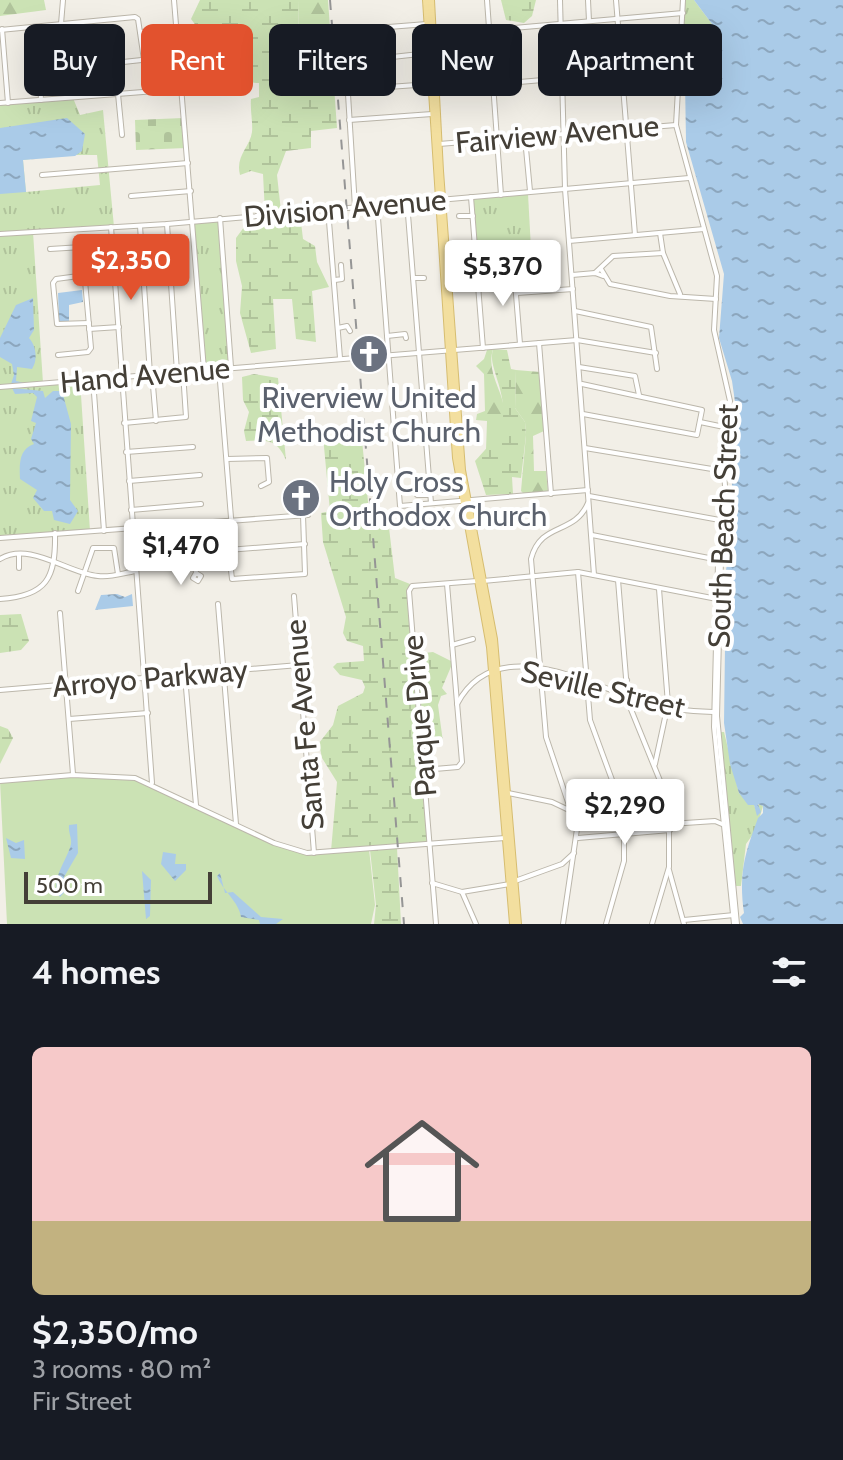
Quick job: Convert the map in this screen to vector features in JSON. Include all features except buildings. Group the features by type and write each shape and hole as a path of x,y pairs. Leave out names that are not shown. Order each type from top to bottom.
{"main road":[{"path":"427,24 429,0"},
{"path":"429,0 432,24"},
{"path":"433,96 452,408 463,501 481,581 495,670 508,793 509,837"},
{"path":"434,96 439,200"},
{"path":"432,114 437,120"},
{"path":"450,350 459,426 463,501"},
{"path":"452,408 459,426"},
{"path":"502,750 516,924"}],"street":[{"path":"63,0 61,24 136,18 141,39"},
{"path":"174,0 176,24"},
{"path":"487,0 489,24"},
{"path":"560,0 560,23"},
{"path":"588,0 589,21"},
{"path":"616,0 618,24"},
{"name":"South Beach Street","path":"683,0 683,24"},
{"path":"522,27 683,13"},
{"path":"8,103 1,30 24,28"},
{"path":"41,96 41,100"},
{"path":"0,103 92,96"},
{"path":"118,96 122,135"},
{"path":"183,96 204,370"},
{"path":"347,96 355,207"},
{"path":"494,96 501,195"},
{"path":"562,96 565,189 594,575"},
{"path":"624,96 635,235"},
{"name":"South Beach Street","path":"679,96 676,125 716,271 714,330 730,401 724,471 726,522 719,560 715,712 725,820"},
{"path":"349,120 432,114"},
{"name":"Fairview Avenue","path":"438,144 676,125"},
{"path":"525,138 530,192"},
{"path":"42,175 188,163"},
{"path":"492,168 499,167"},
{"name":"Division Avenue","path":"0,234 167,224 689,178"},
{"path":"131,196 191,191"},
{"path":"471,197 483,348"},
{"path":"407,202 431,504"},
{"path":"377,205 400,506 551,494 589,496 726,522"},
{"path":"328,209 340,359"},
{"path":"459,216 473,216"},
{"path":"220,218 231,368"},
{"path":"124,423 186,417 167,224"},
{"path":"140,226 156,421"},
{"path":"111,227 152,783"},
{"path":"569,241 704,229"},
{"path":"660,233 663,253 680,294"},
{"path":"50,249 82,247 86,275 90,350 58,355"},
{"path":"595,273 613,256 663,253"},
{"path":"85,262 113,260"},
{"path":"334,280 342,279 341,265"},
{"path":"601,269 610,284 669,296 680,294 716,299"},
{"path":"514,270 520,344"},
{"path":"572,275 595,273 603,276"},
{"path":"86,275 56,279 53,283 57,324 119,327"},
{"path":"413,278 424,278"},
{"path":"669,296 677,286"},
{"path":"517,293 573,289"},
{"path":"575,311 651,327 657,369"},
{"path":"338,328 347,326 350,331"},
{"path":"387,336 405,334 406,338"},
{"name":"Hand Avenue","path":"0,387 577,340 656,353"},
{"path":"539,343 551,494"},
{"path":"579,367 635,376 639,395"},
{"path":"0,538 55,533 104,531 132,528 232,521 305,515 305,574 237,580 230,576 228,550 232,521 219,369"},
{"path":"93,379 104,531"},
{"path":"581,384 699,407 699,422 697,435 583,414"},
{"path":"699,422 729,428"},
{"path":"126,452 193,447"},
{"path":"585,448 724,471"},
{"path":"227,459 267,458 269,482 261,486"},
{"path":"129,481 200,475"},
{"path":"420,481 417,495 430,495"},
{"path":"563,924 578,838 577,826 546,737 531,559 538,542 548,532 578,519 589,496"},
{"path":"131,510 201,504"},
{"path":"189,524 196,573"},
{"path":"0,599 38,591 47,581 54,563 55,533"},
{"path":"592,535 719,560"},
{"path":"228,550 305,544"},
{"path":"78,591 90,549 111,547 116,550 118,574"},
{"path":"0,559 19,554 101,577 136,571"},
{"path":"19,554 19,568"},
{"path":"578,572 592,734 619,799 624,833 624,861 606,924"},
{"path":"423,770 461,765 447,584 578,572 718,599"},
{"path":"618,580 628,696 633,716 655,765 670,824 669,867 652,924"},
{"name":"Parque Drive","path":"436,924 410,587 447,584"},
{"path":"655,765 668,708 659,589"},
{"name":"Santa Fe Avenue","path":"294,596 314,853"},
{"path":"218,604 236,824"},
{"path":"60,613 73,775"},
{"path":"452,645 473,639"},
{"name":"Arroyo Parkway","path":"0,690 299,665"},
{"name":"Seville Street","path":"457,704 470,683 495,670 541,668 646,703 715,712"},
{"path":"185,675 196,805"},
{"path":"455,679 470,683"},
{"path":"614,691 627,680"},
{"path":"633,716 646,703"},
{"path":"69,719 148,713"},
{"path":"646,745 660,743"},
{"path":"0,781 73,775 127,777 152,783 283,847 314,853 509,837"},
{"path":"552,802 564,789"},
{"path":"508,793 552,802 573,813"},
{"path":"577,826 725,820"},
{"path":"725,820 735,924"},
{"path":"725,820 735,915"},
{"path":"578,838 670,824"},
{"path":"432,883 462,892 512,883 562,864 575,852"},
{"path":"669,867 684,922 735,915"},
{"path":"462,892 476,924"}],"green space":[{"path":"0,0 44,0 46,10 0,16"},
{"path":"200,0 298,0 299,24 269,24 269,96 335,96 337,128 311,131 311,148 286,151 277,175 281,211 265,213 263,174 251,171 240,175 239,162 252,132 251,99 259,97 259,83 253,82 253,24 195,24 191,19"},
{"path":"298,0 328,0 330,24 299,24"},
{"path":"501,0 536,0 532,16 524,23 506,20"},
{"path":"683,0 694,0 712,24 683,24"},
{"path":"73,98 80,115 103,110 114,227 33,232 43,383 80,380 90,531 0,538 0,104","holes":["61,155 97,155 100,185 26,192 23,160"]},
{"path":"183,118 186,148 136,150 135,120"},
{"path":"528,194 532,267 478,271 472,199"},
{"path":"281,214 300,214 303,239 315,246 317,262 329,287 312,291 316,342 296,339 292,299 273,299 276,349 251,353 240,313 242,286 236,261 236,238 247,223"},
{"path":"219,220 229,366 205,368 194,222"},
{"path":"493,349 491,362 502,397 504,421 486,450 487,421 476,420 477,414 485,411 484,374 476,366 484,359 487,350"},
{"path":"493,349 507,350 511,369 516,370 515,408 525,422 521,478 512,477 513,494 486,495 475,461 497,434 503,416 492,360"},
{"path":"516,370 540,372 544,431 533,436 534,471 546,471 548,492 524,494 521,491 526,435 525,422 515,408"},
{"path":"254,374 278,378 286,460 275,444 246,441 244,431 249,412 243,400 242,377"},
{"path":"353,430 359,430 362,440 369,512 387,511 395,578 410,584 407,591 428,842 331,851 337,782 322,758 319,743 333,725 338,706 363,693 365,687 362,680 340,675 333,667 337,663 364,661 363,646 347,641 343,633 346,617 323,542 321,513 330,511 323,436 349,435"},
{"path":"21,614 29,641 21,650 0,653 0,615"},
{"path":"433,652 453,662 442,688 447,694 441,696 438,705 443,742 423,748 415,654"},
{"path":"0,726 8,729 13,738 0,764"},
{"path":"717,732 724,732 739,793 754,805 757,813 759,803 763,806 756,830 746,844 741,886 733,886"},
{"path":"73,775 127,777 152,783 267,840 309,854 369,849 375,905 371,924 7,924 0,781"},
{"path":"397,848 401,924 374,924 376,905 370,850"}],"water":[{"path":"694,0 843,0 843,924 743,924 740,917 744,913 744,862 758,818 763,813 763,806 758,804 761,812 757,816 754,805 748,805 739,793 730,764 724,723 726,570 735,518 730,463 738,423 732,381 719,338 724,274 686,142 685,96 722,96 722,24 712,24"},
{"path":"67,118 85,134 82,151 75,156 23,160 26,192 0,194 0,128"},
{"path":"82,290 83,302 69,305 69,321 59,321 58,293"},
{"path":"33,298 34,330 29,338 35,361 32,369 17,367 16,381 25,383 11,384 14,375 12,364 0,357 0,338 16,305"},
{"path":"12,388 43,391 45,398 53,391 62,391 71,424 70,500 78,511 70,524 54,520 52,511 44,511 33,498 37,490 20,479 21,457 34,444 31,439 36,423 31,421 37,397 33,393 15,394"},
{"path":"132,594 133,606 95,610 101,595 125,597"},
{"path":"77,824 78,853 64,877 69,887 60,897 57,884 71,844 69,825"},
{"path":"6,838 16,843 24,840 25,859 11,858"},
{"path":"163,852 176,854 175,864 186,864 186,870 175,881 161,864"},
{"path":"142,871 151,880 150,916 146,919"},
{"path":"233,892 261,917 283,919 276,924 260,924 259,920 241,917 228,893"}],"railway":[{"path":"330,0 404,924"}],"place":[{"name":"Riverview United Methodist Church","path":"369,354"},
{"name":"Holy Cross Orthodox Church","path":"301,498"}]}
